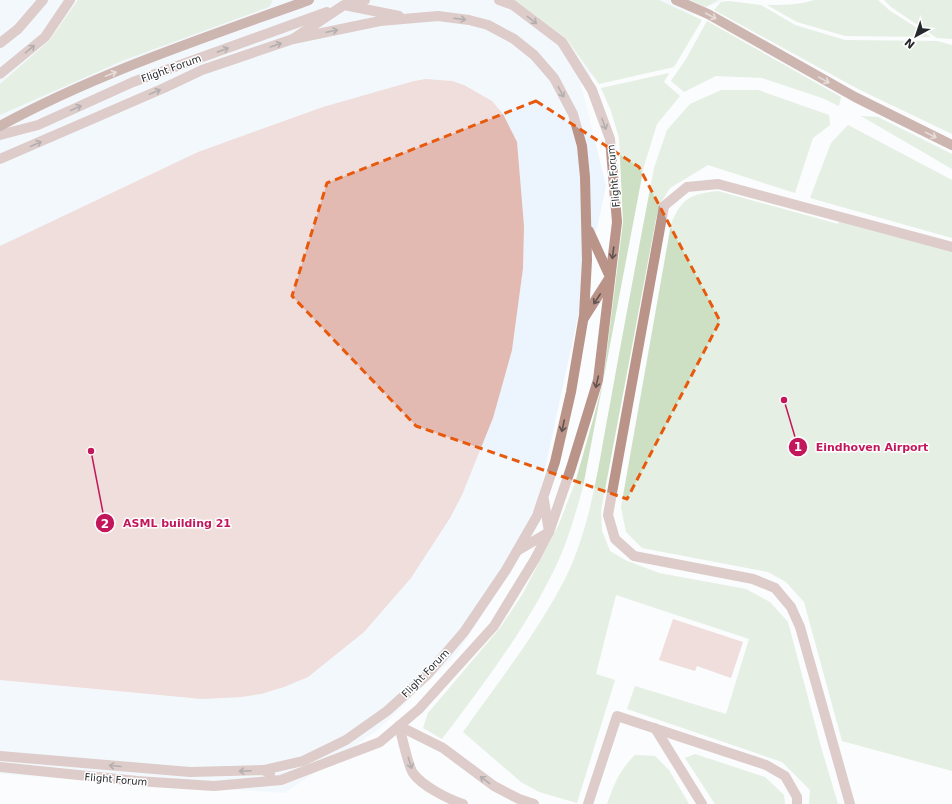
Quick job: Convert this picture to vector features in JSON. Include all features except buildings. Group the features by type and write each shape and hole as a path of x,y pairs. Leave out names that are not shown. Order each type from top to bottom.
{"main road":[{"name":"Flight Forum","path":"0,126 23,113 104,76 308,0"},
{"path":"676,0 708,14 855,97 952,145"}],"street":[{"path":"0,43 18,29 43,0"},
{"path":"0,74 44,37 70,0"},
{"name":"Flight Forum","path":"0,135 38,125 133,82 344,5 365,0"},
{"name":"Flight Forum","path":"0,767 138,781 214,786 281,780 380,742 419,709 494,626 535,559 549,532 571,468 598,380 617,222 610,139 592,90 562,42 513,5 499,0"},
{"name":"Flight Forum","path":"293,38 344,5 412,18"},
{"name":"Flight Forum","path":"0,756 190,772 264,770 303,761 346,740 387,711 428,674 464,632 506,570 537,516 556,462 571,392 583,320 587,260 585,177 582,146 573,114 554,78 534,55 514,39 488,25 469,20 438,16 380,21 293,38 202,70 2,159"},
{"path":"850,804 800,627 791,607 775,588 753,578 634,556 615,539 608,515 664,206 687,187 718,184 952,247"},
{"name":"Flight Forum","path":"587,227 610,277"},
{"name":"Flight Forum","path":"583,320 610,277"},
{"name":"Flight Forum","path":"543,498 549,532"},
{"name":"Flight Forum","path":"516,552 549,532"},
{"path":"588,804 617,716 766,766 785,776 797,797 797,804"},
{"path":"399,726 413,772 421,781 433,789 463,804"},
{"path":"399,726 443,748 494,786 519,799 534,804"},
{"path":"655,728 702,804"},
{"name":"Flight Forum","path":"281,780 303,761"},
{"path":"264,770 281,780"}],"highlighted area":[{"path":"536,101 639,167 720,321 627,499 416,426 292,296 327,183"}],"shaded area":[{"path":"0,0 724,0 628,44 581,84 606,186 529,543 457,654 379,729 285,793 0,774"}],"green space":[{"path":"78,0 273,1 269,7 122,61 0,115 0,84 49,41"},
{"path":"515,0 659,0 702,20 674,67 599,84 566,38"},
{"path":"690,0 718,0 706,7"},
{"path":"814,0 878,0 889,10 931,37 845,36 797,22 767,5 796,4"},
{"path":"884,0 952,0 952,39 937,38 891,7"},
{"path":"728,1 761,5 795,25 845,40 937,41 952,45 952,134 858,89 714,10 721,2"},
{"path":"707,21 841,97 839,106 822,98 762,78 716,76 684,92 671,81 686,59"},
{"path":"669,73 664,82 680,96 657,124 644,166 603,381 623,222 619,138 611,111 601,88"},
{"path":"721,90 758,90 829,115 830,125 813,138 795,193 708,165 670,188 660,204 601,511 602,531 610,551 625,560 659,573 746,589 770,602 788,622 821,747 838,804 809,804 810,790 782,762 627,709 635,686 726,714 749,639 616,595 596,674 615,680 577,803 539,792 521,782 463,732 544,616 556,596 576,555 594,491 654,168 667,130 690,104"},
{"path":"861,116 878,117 952,154 952,169"},
{"path":"848,125 952,180 952,238 810,198 831,143"},
{"path":"718,191 838,224 840,218 952,249 952,771 842,741 804,602 786,582 768,572 642,548 626,532 621,507 671,224 679,208 688,199 700,194"},
{"path":"603,383 583,487 559,560 543,592 516,636 442,739 423,728 428,713 500,628 522,595 559,524 575,483"},
{"path":"695,754 765,777 784,795 785,804 715,804 685,758"},
{"path":"635,755 655,756 669,770 689,804 607,804 621,772"}],"place":[{"name":"Eindhoven Airport","path":"784,400"},
{"name":"ASML building 21","path":"91,451"}]}
